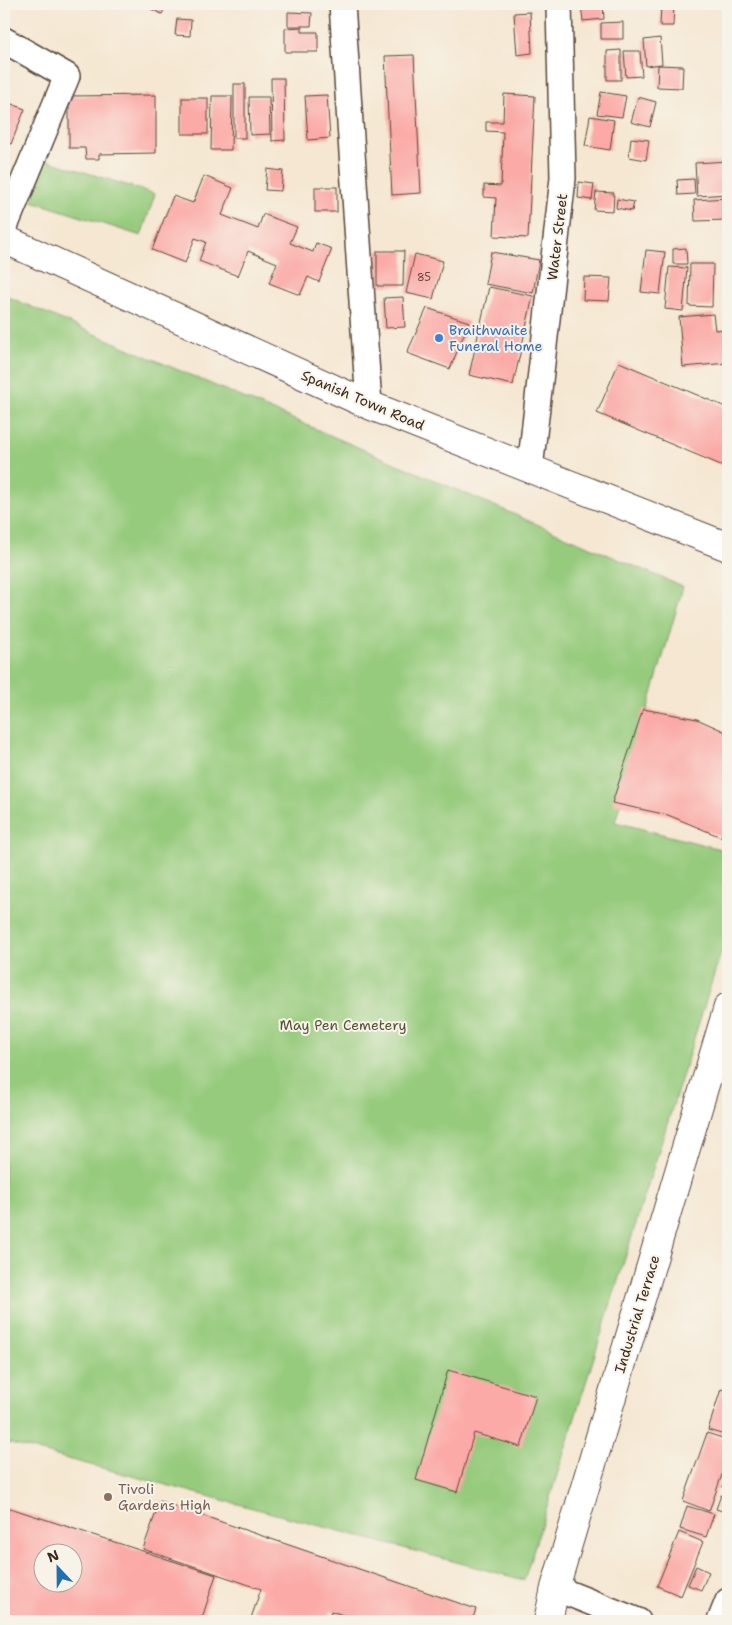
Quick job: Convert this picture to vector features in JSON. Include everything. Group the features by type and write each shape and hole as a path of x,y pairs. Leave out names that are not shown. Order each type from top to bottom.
{"main road":[{"name":"Spanish Town Road","path":"4,239 369,405 728,547"},
{"name":"Industrial Terrace","path":"548,1621 555,1588 728,1007"}],"street":[{"path":"342,4 369,405"},
{"name":"Water Street","path":"530,469 563,178 559,4"},
{"path":"4,40 66,76 4,229"},
{"path":"555,1588 638,1621"},
{"path":"720,1621 728,1601"}],"green space":[{"path":"46,160 155,194 141,236 32,201"},
{"name":"May Pen Cemetery","path":"4,295 683,587 615,822 728,851 728,930 524,1580 4,1442"}],"building":[{"path":"140,4 167,4 162,14"},
{"path":"603,4 604,19 583,21 581,5"},
{"path":"661,4 674,4 673,26 660,26"},
{"path":"288,12 312,13 311,26 288,26"},
{"path":"530,12 532,53 517,55 514,13"},
{"path":"177,19 191,20 190,36 175,35"},
{"path":"623,22 623,39 601,39 601,23"},
{"path":"302,27 302,32 318,32 318,52 285,52 285,28"},
{"path":"660,38 662,64 646,66 644,40"},
{"path":"621,50 621,80 607,80 607,51"},
{"path":"624,51 640,51 642,76 626,77"},
{"path":"414,55 421,193 392,195 385,56"},
{"path":"658,65 683,66 682,88 657,87"},
{"path":"271,78 284,78 285,140 272,141"},
{"path":"234,84 245,84 245,138 234,138"},
{"path":"601,92 626,96 622,117 597,114"},
{"path":"504,94 535,96 528,238 494,236 496,198 484,197 484,185 501,186 503,132 486,131 486,122 503,122"},
{"path":"156,95 156,153 99,154 99,159 86,159 85,148 69,148 69,96"},
{"path":"327,95 330,138 308,140 305,96"},
{"path":"212,96 232,96 231,150 211,150"},
{"path":"249,97 269,97 270,134 250,135"},
{"path":"638,97 656,102 650,127 631,122"},
{"path":"182,98 208,98 208,134 182,134"},
{"path":"4,101 25,109 11,144 4,142"},
{"path":"590,116 614,120 610,150 585,146"},
{"path":"631,138 649,140 646,160 629,157"},
{"path":"728,161 728,194 697,196 695,163"},
{"path":"267,169 283,171 281,191 265,190"},
{"path":"204,176 233,188 222,215 258,229 263,214 297,227 290,243 313,252 316,243 332,249 319,282 308,277 300,295 269,283 277,263 248,251 238,276 199,261 206,242 195,238 185,263 152,250 173,196 193,203"},
{"path":"694,179 695,194 678,195 677,180"},
{"path":"579,182 594,184 592,200 578,198"},
{"path":"315,187 337,187 337,212 315,212"},
{"path":"596,192 614,193 613,211 594,210"},
{"path":"728,198 728,220 695,221 694,200"},
{"path":"617,199 634,202 632,211 616,208"},
{"path":"686,248 687,264 673,264 673,249"},
{"path":"646,250 665,252 660,294 641,292"},
{"path":"377,251 404,251 403,286 377,286"},
{"path":"491,252 539,260 533,293 485,284"},
{"path":"415,254 443,261 433,299 406,293"},
{"path":"690,264 713,264 712,307 689,306"},
{"path":"669,267 687,268 683,311 665,309"},
{"path":"584,277 611,278 609,301 583,300"},
{"path":"489,287 533,296 513,385 469,375"},
{"path":"403,297 405,327 386,328 384,298"},
{"name":"Braithwaite Funeral Home","path":"427,308 469,322 450,369 407,353"},
{"path":"713,314 715,330 728,329 728,363 683,367 679,317"},
{"path":"619,362 728,408 728,468 597,413"},
{"path":"643,709 697,719 728,733 728,814 721,837 668,815 612,803"},
{"path":"448,1370 536,1396 521,1447 474,1433 457,1492 416,1480"},
{"path":"721,1389 728,1391 728,1436 708,1430"},
{"path":"707,1433 728,1440 728,1458 709,1511 683,1501"},
{"path":"726,1476 728,1477 728,1489 722,1487"},
{"path":"721,1495 728,1497 728,1513 716,1509"},
{"path":"160,1501 476,1609 472,1621 361,1621 331,1611 327,1621 250,1621 261,1589 143,1549"},
{"path":"4,1506 216,1575 201,1621 4,1621"},
{"path":"687,1506 714,1514 706,1537 680,1529"},
{"path":"679,1532 703,1542 681,1596 657,1586"},
{"path":"696,1566 709,1572 701,1590 688,1585"}],"place":[{"name":"Braithwaite Funeral Home","path":"439,338"},
{"name":"Tivoli Gardens High","path":"108,1497"}]}
